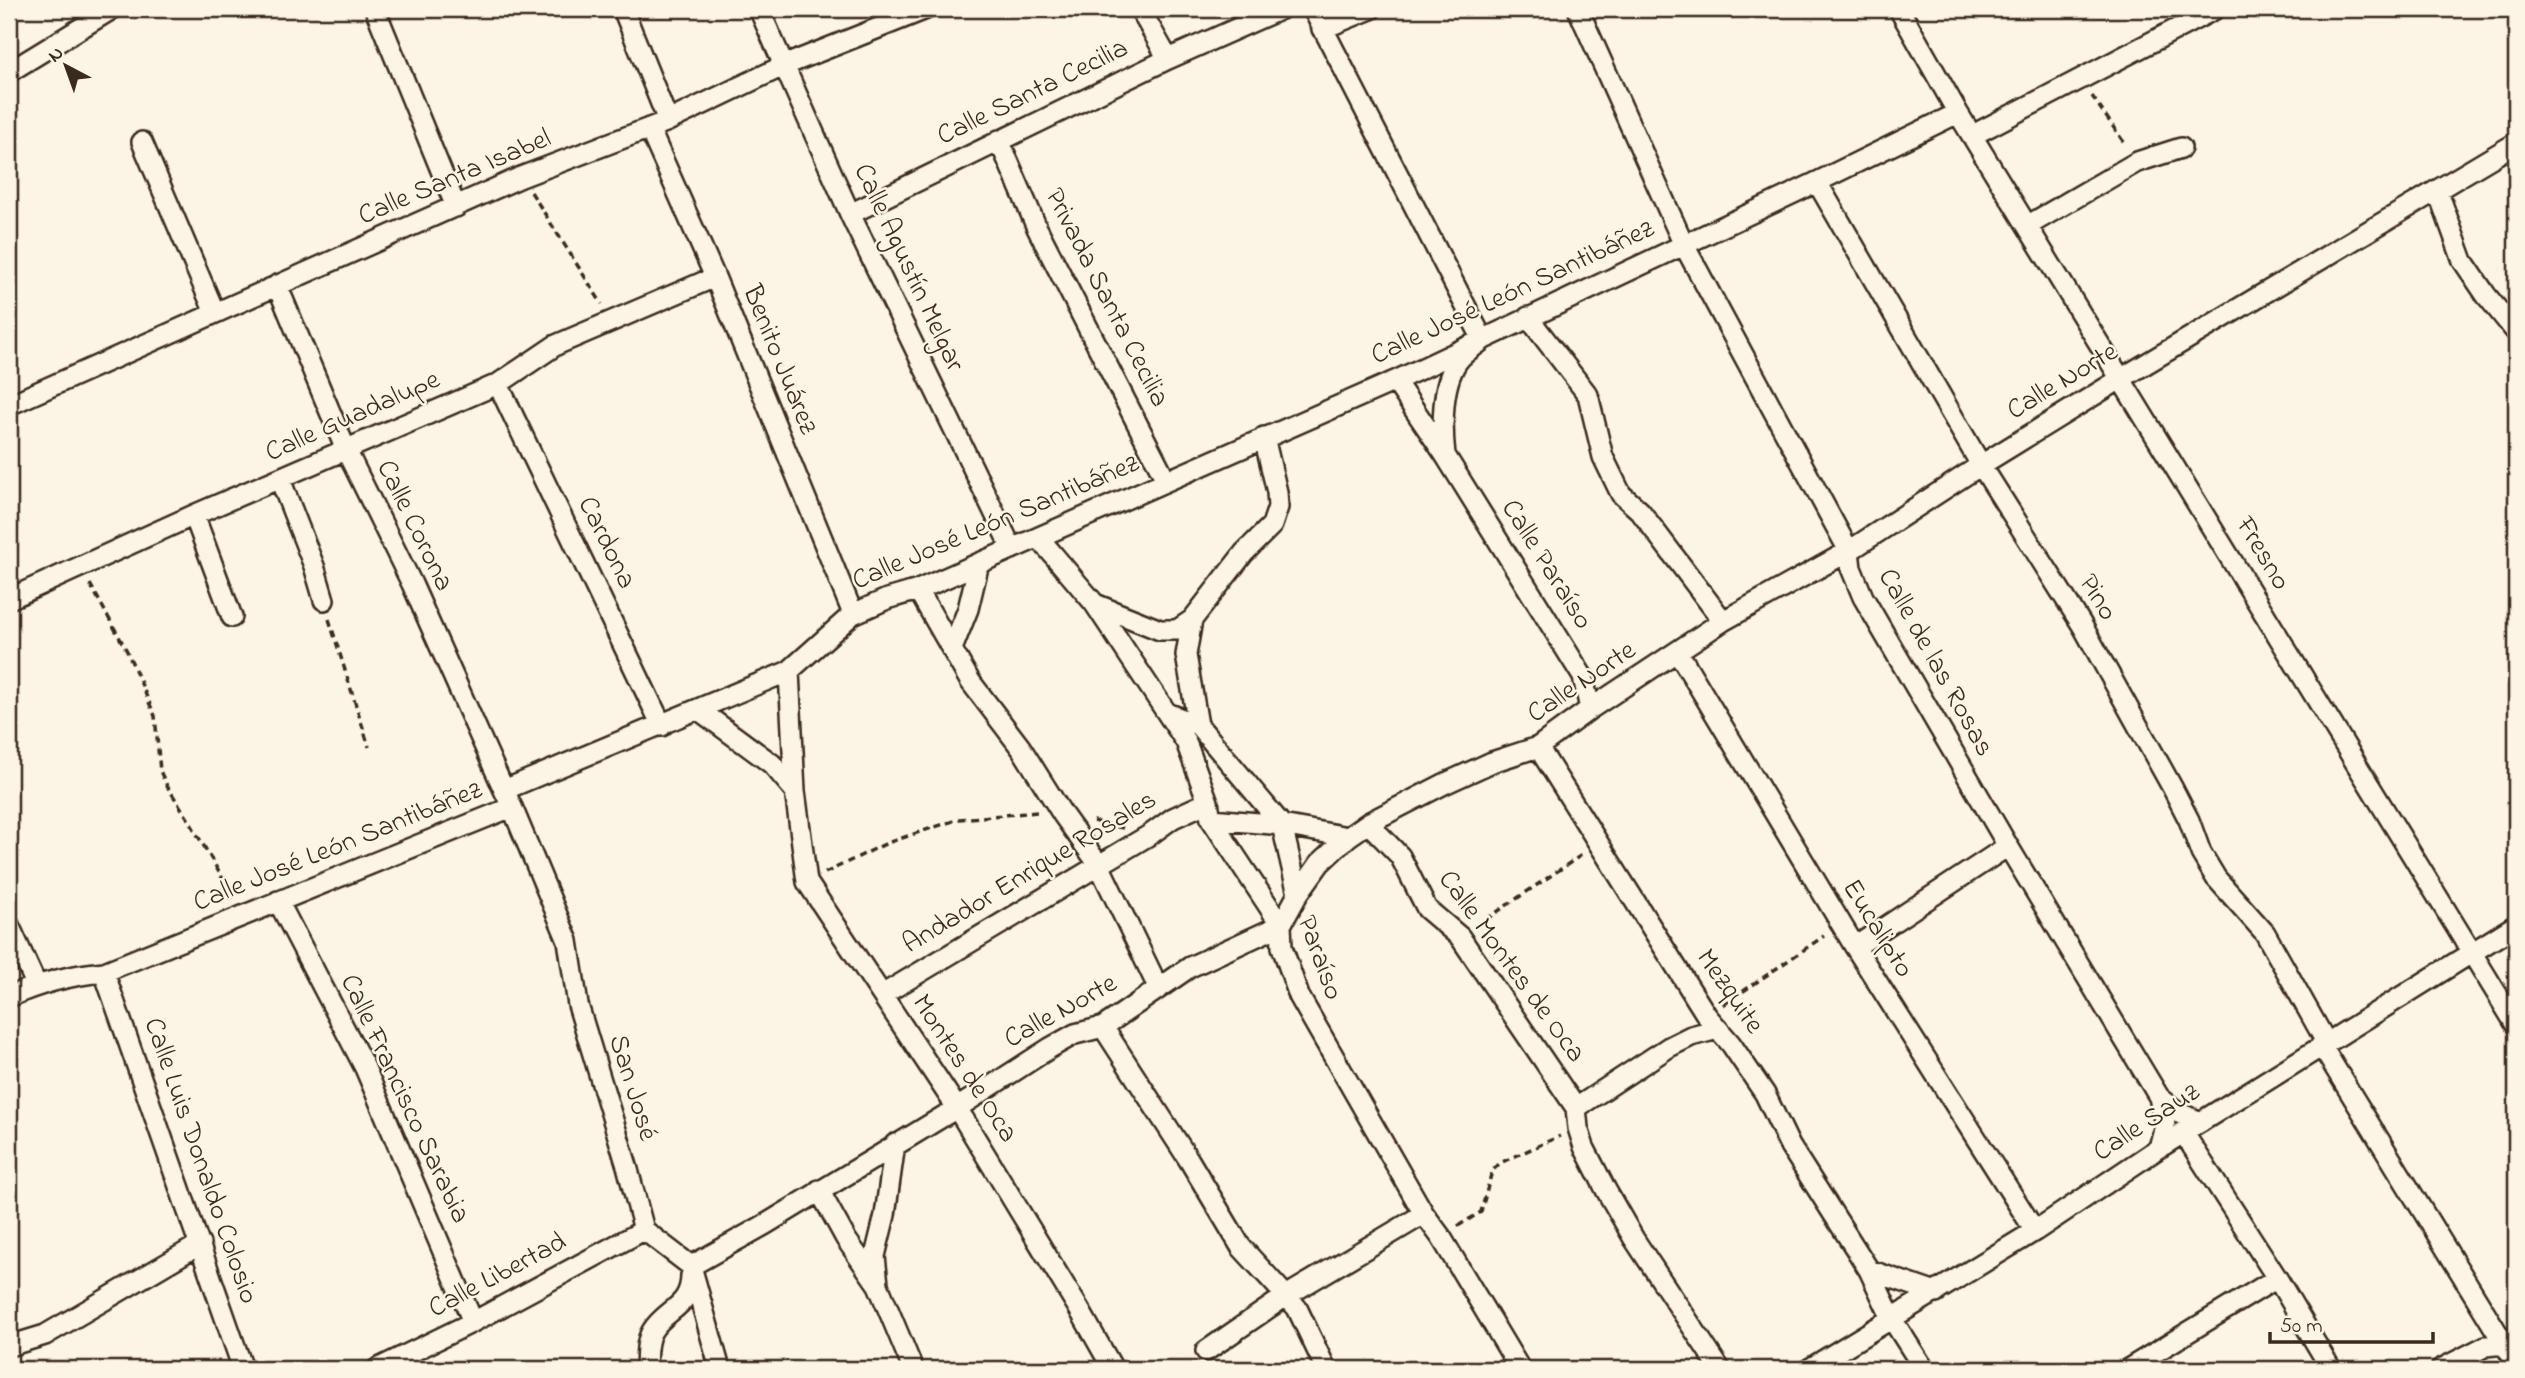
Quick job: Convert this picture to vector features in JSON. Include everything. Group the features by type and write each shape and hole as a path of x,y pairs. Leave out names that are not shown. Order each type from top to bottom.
{"street":[{"path":"9,72 112,9"},
{"path":"375,9 456,207"},
{"name":"Benito Juárez","path":"623,9 658,124 715,276 853,614"},
{"name":"Calle Agustín Melgar","path":"759,9 850,214 1012,549"},
{"name":"Calle Santa Isabel","path":"9,405 521,177 658,124 783,66 926,9"},
{"path":"1140,9 1168,59"},
{"name":"Calle Santa Cecilia","path":"850,214 1168,59 1281,9"},
{"path":"1312,9 1483,340"},
{"path":"1322,29 1371,9"},
{"name":"Calle de las Rosas","path":"1578,9 1684,245 1849,551 1850,568 1863,597 2159,1097"},
{"name":"Fresno","path":"1899,9 1958,113 2516,1025"},
{"path":"1973,135 2215,9"},
{"name":"Calle José León Santibáñez","path":"9,997 36,984 79,974 104,972 278,901 789,671 853,614 887,599 918,590 1039,538 1395,381 1817,183 1958,113"},
{"name":"Privada Santa Cecilia","path":"999,140 1037,228 1166,480"},
{"path":"142,142 215,313"},
{"name":"Calle Norte","path":"691,1266 957,1108 1074,1034 1103,1027 1190,967 1281,925 1298,894 1320,863 1368,823 1492,762 1538,747 1590,709 1723,621 1849,551 1981,464 2516,143"},
{"path":"2028,226 2137,162 2181,148"},
{"name":"Pino","path":"1817,183 1981,464 2089,637 2172,787 2189,820 2201,853 2216,878 2265,933 2323,1043 2510,1341 2516,1363"},
{"path":"2438,192 2463,261 2516,332"},
{"name":"Calle Guadalupe","path":"9,598 498,384 556,345 715,276"},
{"name":"Calle Corona","path":"277,285 346,450 412,584 508,798"},
{"path":"1528,317 1588,395 1603,457 1621,494 1640,511 1723,621"},
{"name":"Calle Paraíso","path":"1445,455 1441,424 1452,372 1459,359 1483,340"},
{"name":"Calle Paraíso","path":"1395,381 1445,455 1583,677 1590,709"},
{"name":"Cardona","path":"498,384 662,726"},
{"path":"1094,603 1160,630 1177,630 1192,620 1244,552 1272,525 1278,507 1277,492 1264,437"},
{"path":"280,479 314,566 324,600"},
{"path":"194,515 232,617"},
{"name":"Paraíso","path":"1039,538 1094,603 1186,742 1210,811 1281,925 1282,947 1299,996 1424,1214 1441,1237 1520,1369"},
{"path":"951,649 968,609 979,563"},
{"path":"918,590 970,681 1021,748 1063,815 1099,864 1158,987"},
{"path":"1192,620 1186,655 1198,725"},
{"name":"Eucalipto","path":"1678,652 1855,947 2035,1231"},
{"name":"Montes de Oca","path":"789,671 795,791 807,882 957,1108 1113,1369"},
{"path":"699,710 772,764 795,791"},
{"path":"1167,713 1198,725 1282,825 1298,894"},
{"name":"Mezquite","path":"1538,747 1713,1023 1731,1044 1765,1094 1790,1146 1869,1270 1892,1320 1924,1369"},
{"name":"San José","path":"508,798 568,941 578,1005 644,1230"},
{"path":"1210,811 1348,837"},
{"name":"Andador Enrique Rosales","path":"882,995 1151,834 1172,818 1210,811"},
{"name":"Calle Montes de Oca","path":"1368,823 1400,856 1427,909 1460,937 1576,1108 1577,1128 1600,1179 1634,1239 1720,1369"},
{"path":"1855,947 2008,846"},
{"name":"Calle Francisco Sarabia","path":"278,901 365,1068 473,1322"},
{"path":"9,925 36,984"},
{"name":"Calle Sauz","path":"1809,1369 2035,1231 2183,1132 2516,925"},
{"name":"Calle Luis Donaldo Colosio","path":"104,972 243,1369"},
{"path":"1576,1108 1669,1046 1713,1023"},
{"path":"1103,1027 1189,1160 1241,1247 1286,1296 1311,1334 1326,1369"},
{"path":"2159,1097 2179,1113 2201,1122"},
{"path":"2159,1097 2165,1125 2159,1148"},
{"path":"2183,1132 2277,1278 2331,1369"},
{"path":"878,1285 875,1256 885,1215 895,1144"},
{"path":"819,1190 846,1239 878,1285 913,1369"},
{"path":"1206,1350 1286,1296 1424,1214"},
{"path":"644,1230 691,1266 720,1369"},
{"name":"Calle Libertad","path":"377,1369 473,1322 644,1230"},
{"path":"9,1346 45,1335 200,1244"},
{"path":"646,1369 646,1346 652,1332 683,1302 691,1288 691,1266"},
{"path":"1869,1270 1936,1293"},
{"path":"2128,1369 2277,1278"},
{"path":"2441,1369 2486,1346 2510,1341"}],"path":[{"path":"2080,80 2137,162"},
{"path":"521,177 613,320"},
{"path":"80,568 127,651 155,716 160,771 167,786 243,915"},
{"path":"324,600 369,747"},
{"path":"807,882 887,843 959,820 1031,812 1063,815 1151,834"},
{"path":"1460,937 1598,844"},
{"path":"1713,1023 1841,924"},
{"path":"1441,1237 1481,1212 1492,1171 1500,1163 1577,1128"}]}
